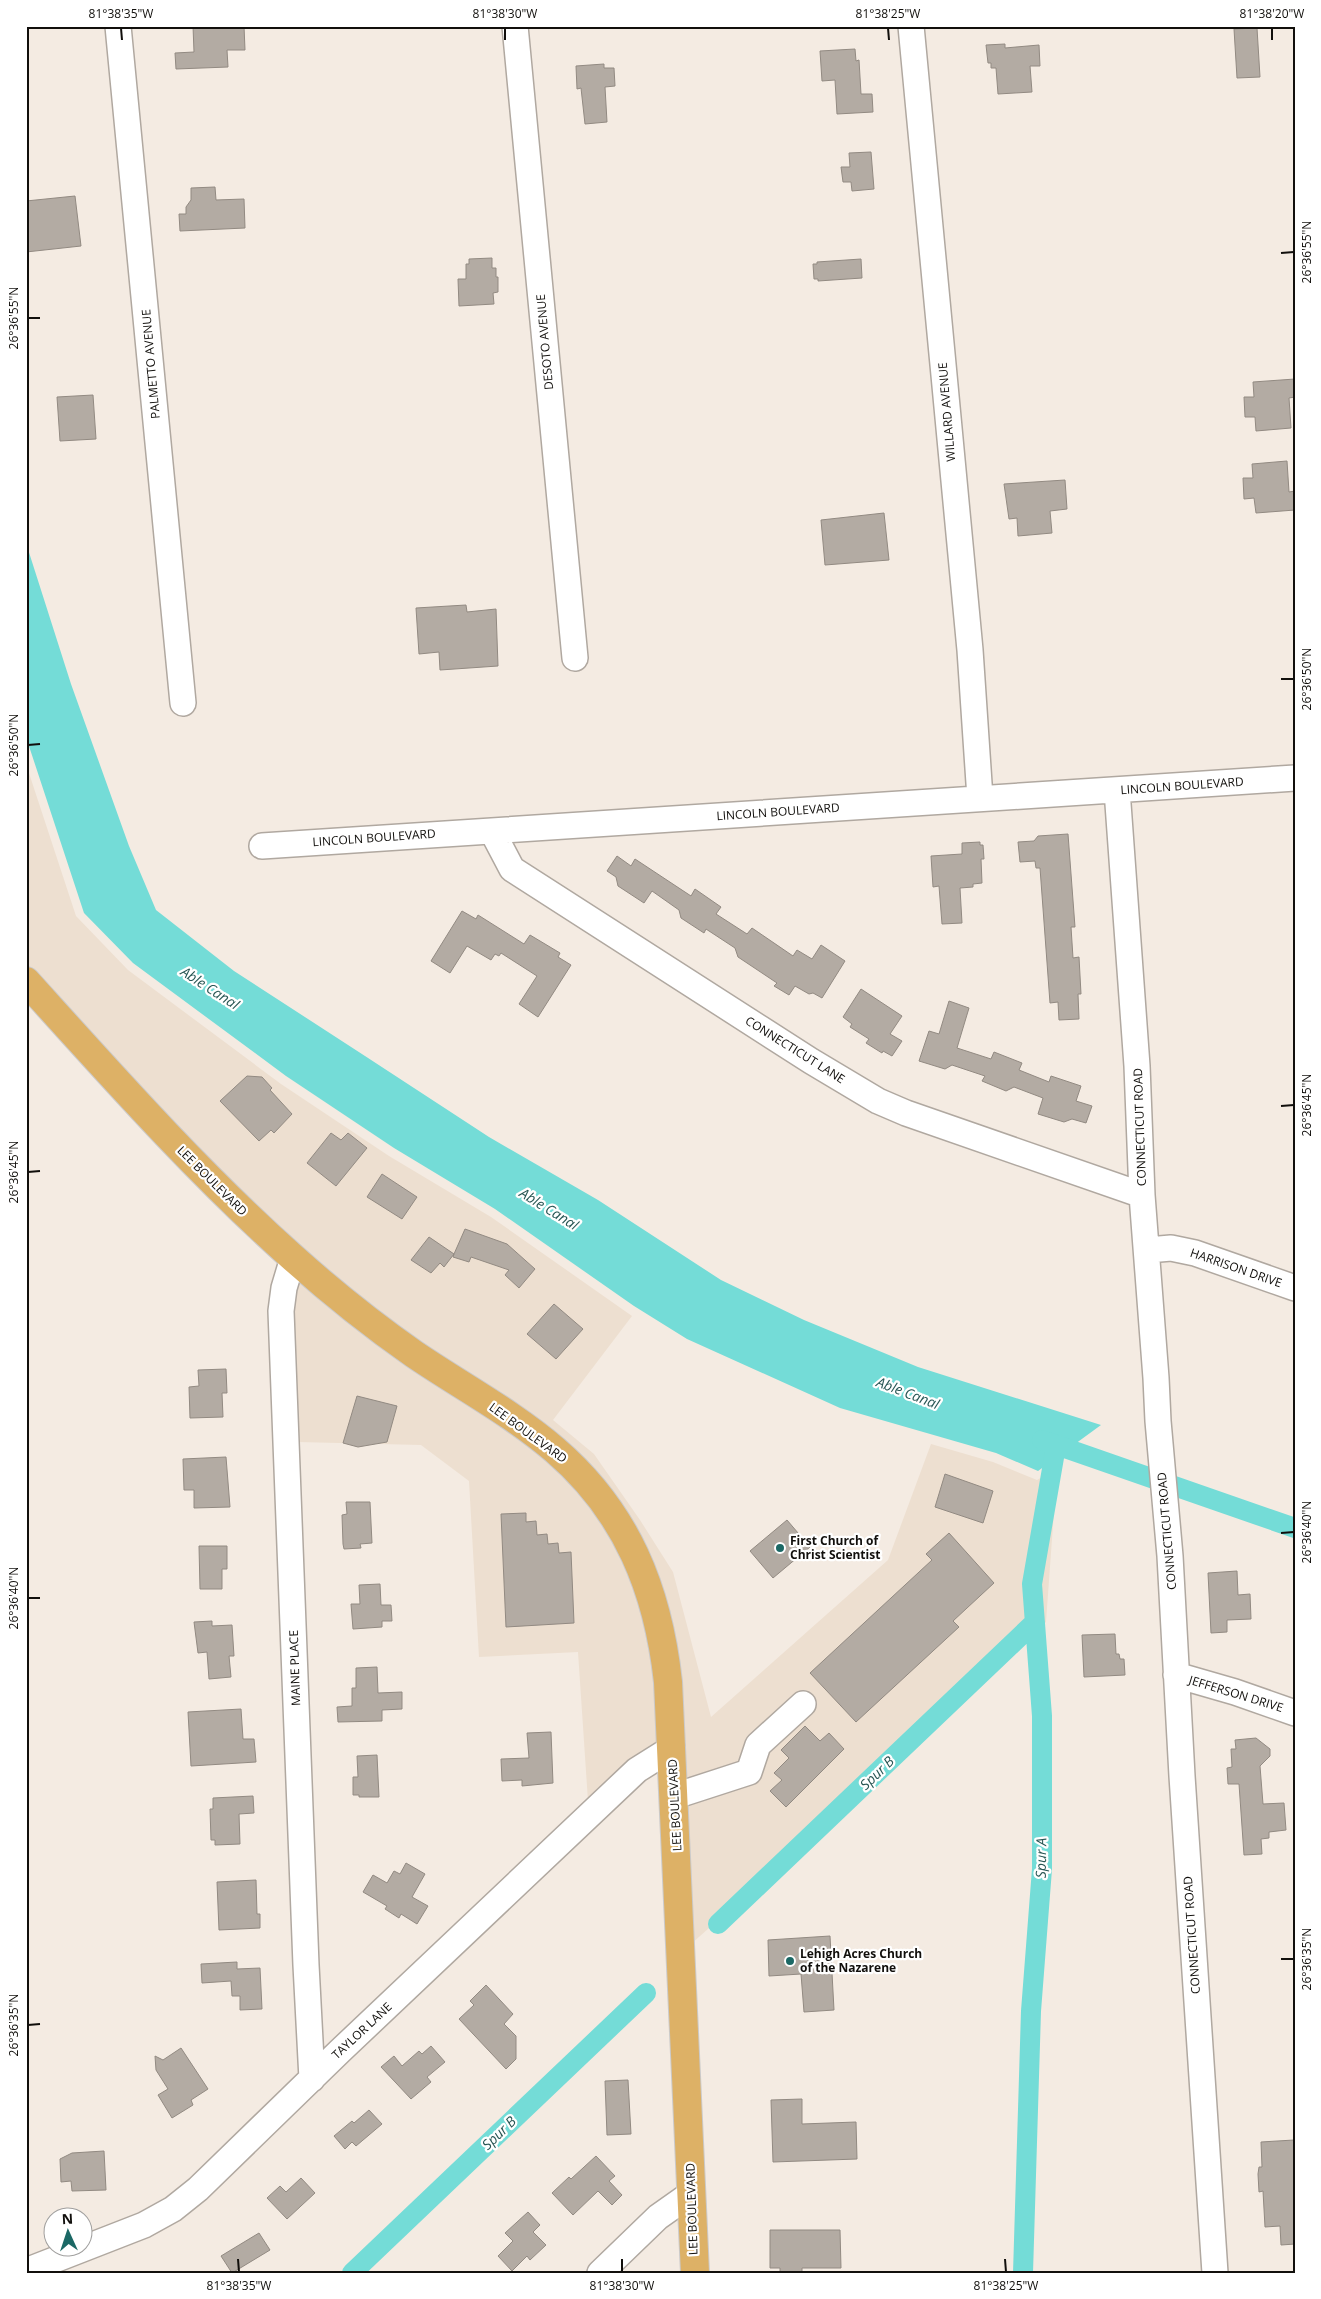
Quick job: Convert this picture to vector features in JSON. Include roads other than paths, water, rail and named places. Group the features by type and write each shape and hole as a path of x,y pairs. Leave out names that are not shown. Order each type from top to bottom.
{"main road":[{"name":"LEE BOULEVARD","path":"26,981 173,1142 230,1200 293,1258 352,1307 412,1352 529,1430 573,1466 605,1504 639,1562 658,1617 668,1682 675,1796 695,2273"}],"street":[{"name":"PALMETTO AVENUE","path":"118,26 183,703"},
{"name":"DESOTO AVENUE","path":"515,26 575,658"},
{"name":"WILLARD AVENUE","path":"911,26 969,640 980,798"},
{"name":"LINCOLN BOULEVARD","path":"262,846 1295,778"},
{"name":"CONNECTICUT ROAD","path":"1117,790 1137,1066 1142,1195 1148,1250 1158,1421 1170,1556 1215,2273"},
{"name":"CONNECTICUT LANE","path":"492,831 512,869 811,1061 878,1101 906,1114 1142,1195"},
{"name":"HARRISON DRIVE","path":"1148,1250 1172,1248 1195,1253 1295,1288"},
{"name":"MAINE PLACE","path":"293,1258 284,1288 282,1328 312,2079"},
{"name":"JEFFERSON DRIVE","path":"1176,1675 1235,1692 1295,1713"},
{"path":"675,1796 749,1772 758,1745 803,1704"},
{"name":"TAYLOR LANE","path":"26,2271 144,2225 173,2209 230,2159 637,1770 672,1748"},
{"path":"600,2273 658,2217 692,2193"}],"water":[{"path":"26,543 71,684 129,846 156,910 234,971 489,1137 598,1200 721,1280 804,1320 918,1367 1101,1425 1038,1471 996,1453 840,1408 687,1339 634,1306 495,1209 394,1148 286,1076 133,963 84,913 26,737"}],"waterway":[{"name":"Able Canal","path":"1042,1440 1295,1528"},
{"name":"Spur A","path":"1023,2273 1031,2011 1042,1869 1042,1716 1032,1584 1056,1446"},
{"name":"Spur B","path":"718,1924 1035,1622"},
{"name":"Spur B","path":"352,2273 646,1993"}],"place":[{"name":"First Church of Christ Scientist","path":"780,1548"},
{"name":"Lehigh Acres Church of the Nazarene","path":"790,1961"}]}
